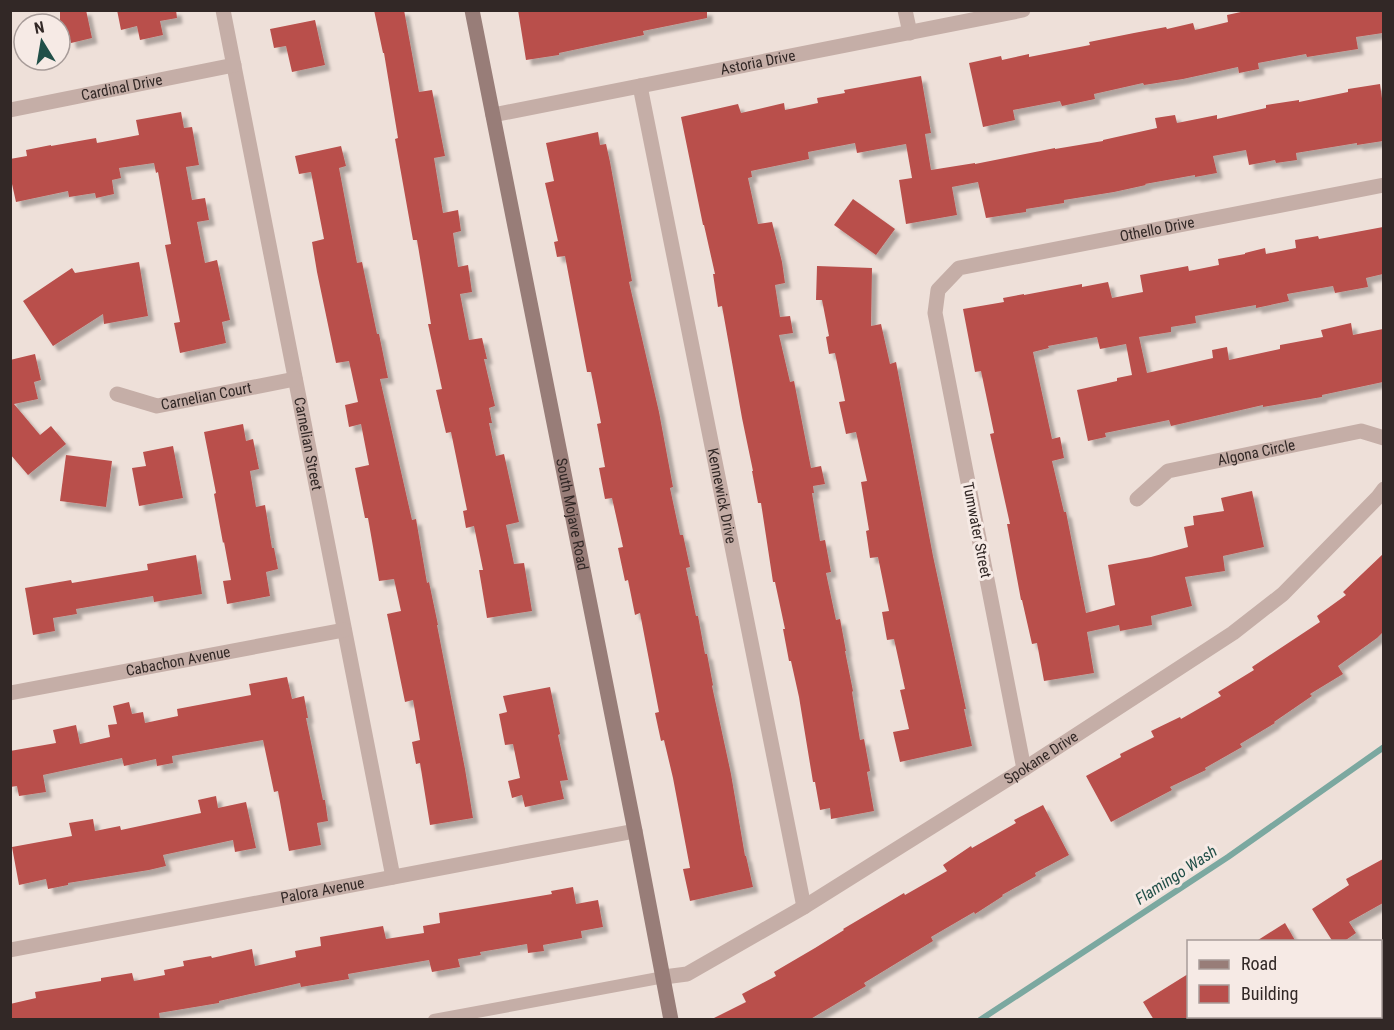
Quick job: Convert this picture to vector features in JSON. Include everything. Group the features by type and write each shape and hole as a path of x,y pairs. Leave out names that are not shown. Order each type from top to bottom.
{"street":[{"name":"Carnelian Street","path":"223,10 393,877"},
{"name":"South Mojave Road","path":"472,10 671,1020"},
{"path":"905,10 910,33"},
{"name":"Astoria Drive","path":"493,115 1023,10"},
{"name":"Cardinal Drive","path":"10,110 234,65"},
{"name":"Kennewick Drive","path":"640,86 804,907"},
{"name":"Othello Drive","path":"938,290 959,268 1383,185"},
{"name":"Tumwater Street","path":"938,290 935,313 1024,769"},
{"name":"Carnelian Court","path":"117,394 157,406 295,379"},
{"name":"Algona Circle","path":"1137,499 1168,471 1361,431 1383,438"},
{"name":"Spokane Drive","path":"664,977 687,974 804,907 1024,769 1233,633 1283,594 1383,489"},
{"name":"Cabachon Avenue","path":"10,693 344,630"},
{"name":"Palora Avenue","path":"10,950 635,831"}],"lane":[{"path":"434,1020 664,977"}],"building":[{"path":"60,10 86,10 92,38 72,43 72,12 60,12"},
{"path":"117,10 176,10 177,18 160,21 163,35 140,40 137,26 121,30"},
{"path":"374,10 404,10 419,92 432,90 445,156 434,158 443,213 458,210 461,231 453,233 458,267 468,265 472,292 460,294 469,340 482,338 487,359 484,359 495,406 489,408 492,423 489,423 496,456 504,454 519,522 506,525 514,564 524,563 532,611 487,618 479,570 483,570 474,526 466,528 463,511 467,510 451,432 446,433 436,390 442,389 428,324 431,324 417,240 413,240 395,139 398,138 384,53"},
{"path":"518,10 707,10 707,18 643,31 644,35 559,53 559,55 526,60"},
{"path":"1250,10 1383,10 1383,33 1356,37 1358,49 1307,57 1306,54 1258,63 1259,69 1239,73 1238,67 1183,79 1144,85 1143,83 1094,94 1095,99 1062,106 1060,101 1013,110 1015,120 983,127 969,63 1001,56 1002,60 1029,54 1029,57 1090,45 1089,42 1193,23 1195,30 1228,22 1227,15"},
{"path":"315,20 325,65 292,72 286,46 274,48 270,29"},
{"path":"921,76 931,133 925,134 931,170 1103,141 1157,128 1155,118 1175,115 1177,123 1217,115 1217,119 1266,108 1266,105 1299,100 1299,102 1348,92 1348,89 1380,84 1383,106 1383,141 1296,153 1297,160 1276,163 1275,160 1249,165 1246,150 1213,156 1217,173 1145,184 1114,192 1064,200 1064,203 1026,209 1026,212 986,218 978,182 952,187 957,215 906,224 899,180 912,178 906,144 857,153 855,143 808,152 809,159 751,171 752,177 748,178 758,224 772,222 782,262 785,283 775,285 780,317 790,316 793,333 779,335 790,382 794,381 811,468 821,466 825,484 813,486 814,493 812,493 820,541 825,540 831,572 826,573 836,620 840,619 860,740 864,739 870,771 867,772 874,811 831,819 830,808 820,810 815,782 813,782 799,697 791,661 789,661 775,582 773,582 761,503 758,503 722,306 718,307 713,274 715,274 681,117 738,104 741,113 784,103 785,110 818,103 817,98 845,93 844,90"},
{"path":"181,112 184,128 192,127 199,165 186,167 192,200 205,198 209,220 197,222 205,263 217,260 230,320 222,322 226,343 180,353 174,323 180,322 165,245 171,244 158,172 156,173 154,163 119,168 121,178 112,180 114,194 96,198 95,193 69,197 68,191 16,202 10,175 10,159 27,156 26,150 51,145 96,138 97,143 139,135 136,120"},
{"path":"598,132 600,145 606,144 610,162 632,281 629,282 659,412 673,487 670,488 680,535 683,535 690,567 686,568 705,654 707,654 745,856 753,887 690,901 683,869 690,868 673,778 655,713 659,712 640,613 635,615 628,580 625,581 618,548 623,547 612,498 605,499 599,468 605,467 597,424 601,423 591,372 587,372 565,256 557,257 554,242 558,241 545,183 554,181 546,143"},
{"path":"341,146 346,166 339,168 357,263 362,262 377,334 379,334 388,378 380,379 412,520 416,519 473,818 430,825 420,763 416,764 412,742 420,740 413,700 405,702 387,614 401,611 394,579 379,581 368,518 365,518 355,468 369,465 361,424 349,427 345,405 358,402 349,361 336,363 312,242 324,239 311,172 299,174 295,156"},
{"path":"853,199 895,229 876,255 834,225"},
{"path":"1383,227 1383,274 1366,278 1368,287 1335,293 1333,286 1287,294 1289,301 1195,316 1196,323 1171,327 1171,332 1139,337 1147,373 1213,358 1212,350 1227,347 1229,360 1280,349 1280,345 1323,337 1321,330 1351,323 1353,335 1383,329 1383,382 1322,395 1322,397 1263,407 1263,405 1171,426 1169,420 1105,433 1106,437 1088,441 1077,390 1117,381 1117,378 1132,375 1126,344 1100,349 1097,337 1048,346 1049,348 1033,352 1052,439 1060,437 1064,458 1052,461 1064,512 1066,512 1086,613 1115,605 1108,565 1188,547 1184,527 1194,525 1193,516 1224,511 1221,498 1252,491 1264,547 1223,556 1225,571 1185,577 1192,606 1151,616 1152,625 1120,631 1119,625 1087,632 1094,673 1044,681 1037,643 1032,644 1021,600 1007,524 1010,524 990,434 994,433 981,371 975,372 963,309 1004,302 1003,298 1082,284 1082,287 1108,282 1112,298 1143,292 1140,275 1188,266 1189,271 1219,265 1218,259 1265,248 1266,254 1296,248 1295,240 1318,236 1319,239"},
{"path":"139,262 148,316 104,324 103,314 53,346 23,301 72,268 75,273"},
{"path":"817,266 872,268 871,326 881,324 890,364 896,362 972,746 900,762 893,732 909,729 900,690 905,689 894,639 887,640 882,612 889,611 878,557 870,558 866,531 869,530 861,482 867,481 856,432 846,434 839,402 845,401 835,353 829,354 826,337 829,336 822,300 816,300"},
{"path":"35,354 41,380 34,382 38,399 14,404 40,435 51,426 66,444 28,475 10,454 10,360"},
{"path":"243,424 246,441 253,439 259,469 250,471 256,507 265,505 278,569 266,572 270,596 227,604 223,581 231,580 204,432"},
{"path":"173,446 183,498 139,506 132,468 146,466 143,452"},
{"path":"66,455 112,461 106,507 60,501"},
{"path":"1383,554 1383,632 1338,666 1343,674 1310,694 1312,696 1275,723 1240,744 1242,747 1205,768 1206,770 1170,787 1172,790 1111,822 1086,776 1121,757 1120,754 1154,737 1151,731 1180,717 1181,719 1221,696 1218,692 1254,670 1252,667 1320,622 1317,616 1346,595 1343,592"},
{"path":"196,555 202,594 154,602 153,596 76,609 77,614 53,618 55,631 33,635 25,588 71,580 72,583 148,570 147,564"},
{"path":"287,677 292,699 304,696 308,718 306,718 328,821 317,823 321,845 289,851 278,791 274,792 263,740 172,756 173,763 157,766 156,759 124,766 122,758 43,775 46,792 19,796 17,786 10,787 10,751 56,743 53,730 76,725 80,744 110,737 108,725 117,724 113,706 129,702 132,714 143,712 145,723 178,716 177,709 251,695 249,684"},
{"path":"550,687 568,780 560,781 564,799 525,807 522,795 512,798 508,781 520,778 513,744 505,745 499,714 507,712 503,696"},
{"path":"216,796 218,808 246,802 256,848 235,852 233,840 163,855 166,866 149,870 68,883 68,885 48,889 46,879 19,885 12,847 72,836 69,823 93,819 95,831 120,826 121,830 201,813 198,800"},
{"path":"1043,805 1069,855 1035,873 1036,876 1002,895 975,914 974,912 931,937 933,941 864,983 866,986 809,1020 710,1020 746,1002 742,994 776,976 774,972 904,893 905,895 947,871 943,865 971,846 972,848 1016,823 1014,820"},
{"path":"1383,859 1383,903 1349,922 1356,933 1346,940 1332,940 1312,909 1349,885 1346,879"},
{"path":"573,887 576,904 598,900 603,927 581,931 582,938 543,945 544,951 528,953 527,944 480,952 481,955 458,959 460,967 432,972 429,960 348,974 349,979 301,987 300,983 219,1001 219,1003 159,1013 160,1020 10,1020 10,1004 36,998 35,992 101,981 101,978 132,973 134,981 165,975 164,970 184,966 183,961 211,956 212,958 252,949 255,966 296,957 295,951 321,946 320,937 383,926 386,939 424,933 423,926 440,923 439,913 552,894 551,891"},
{"path":"1285,923 1295,940 1258,940"},
{"path":"1187,975 1188,1020 1154,1020 1143,1002"}],"waterway":[{"name":"Flamingo Wash","path":"980,1020 1228,857 1384,747"}]}
